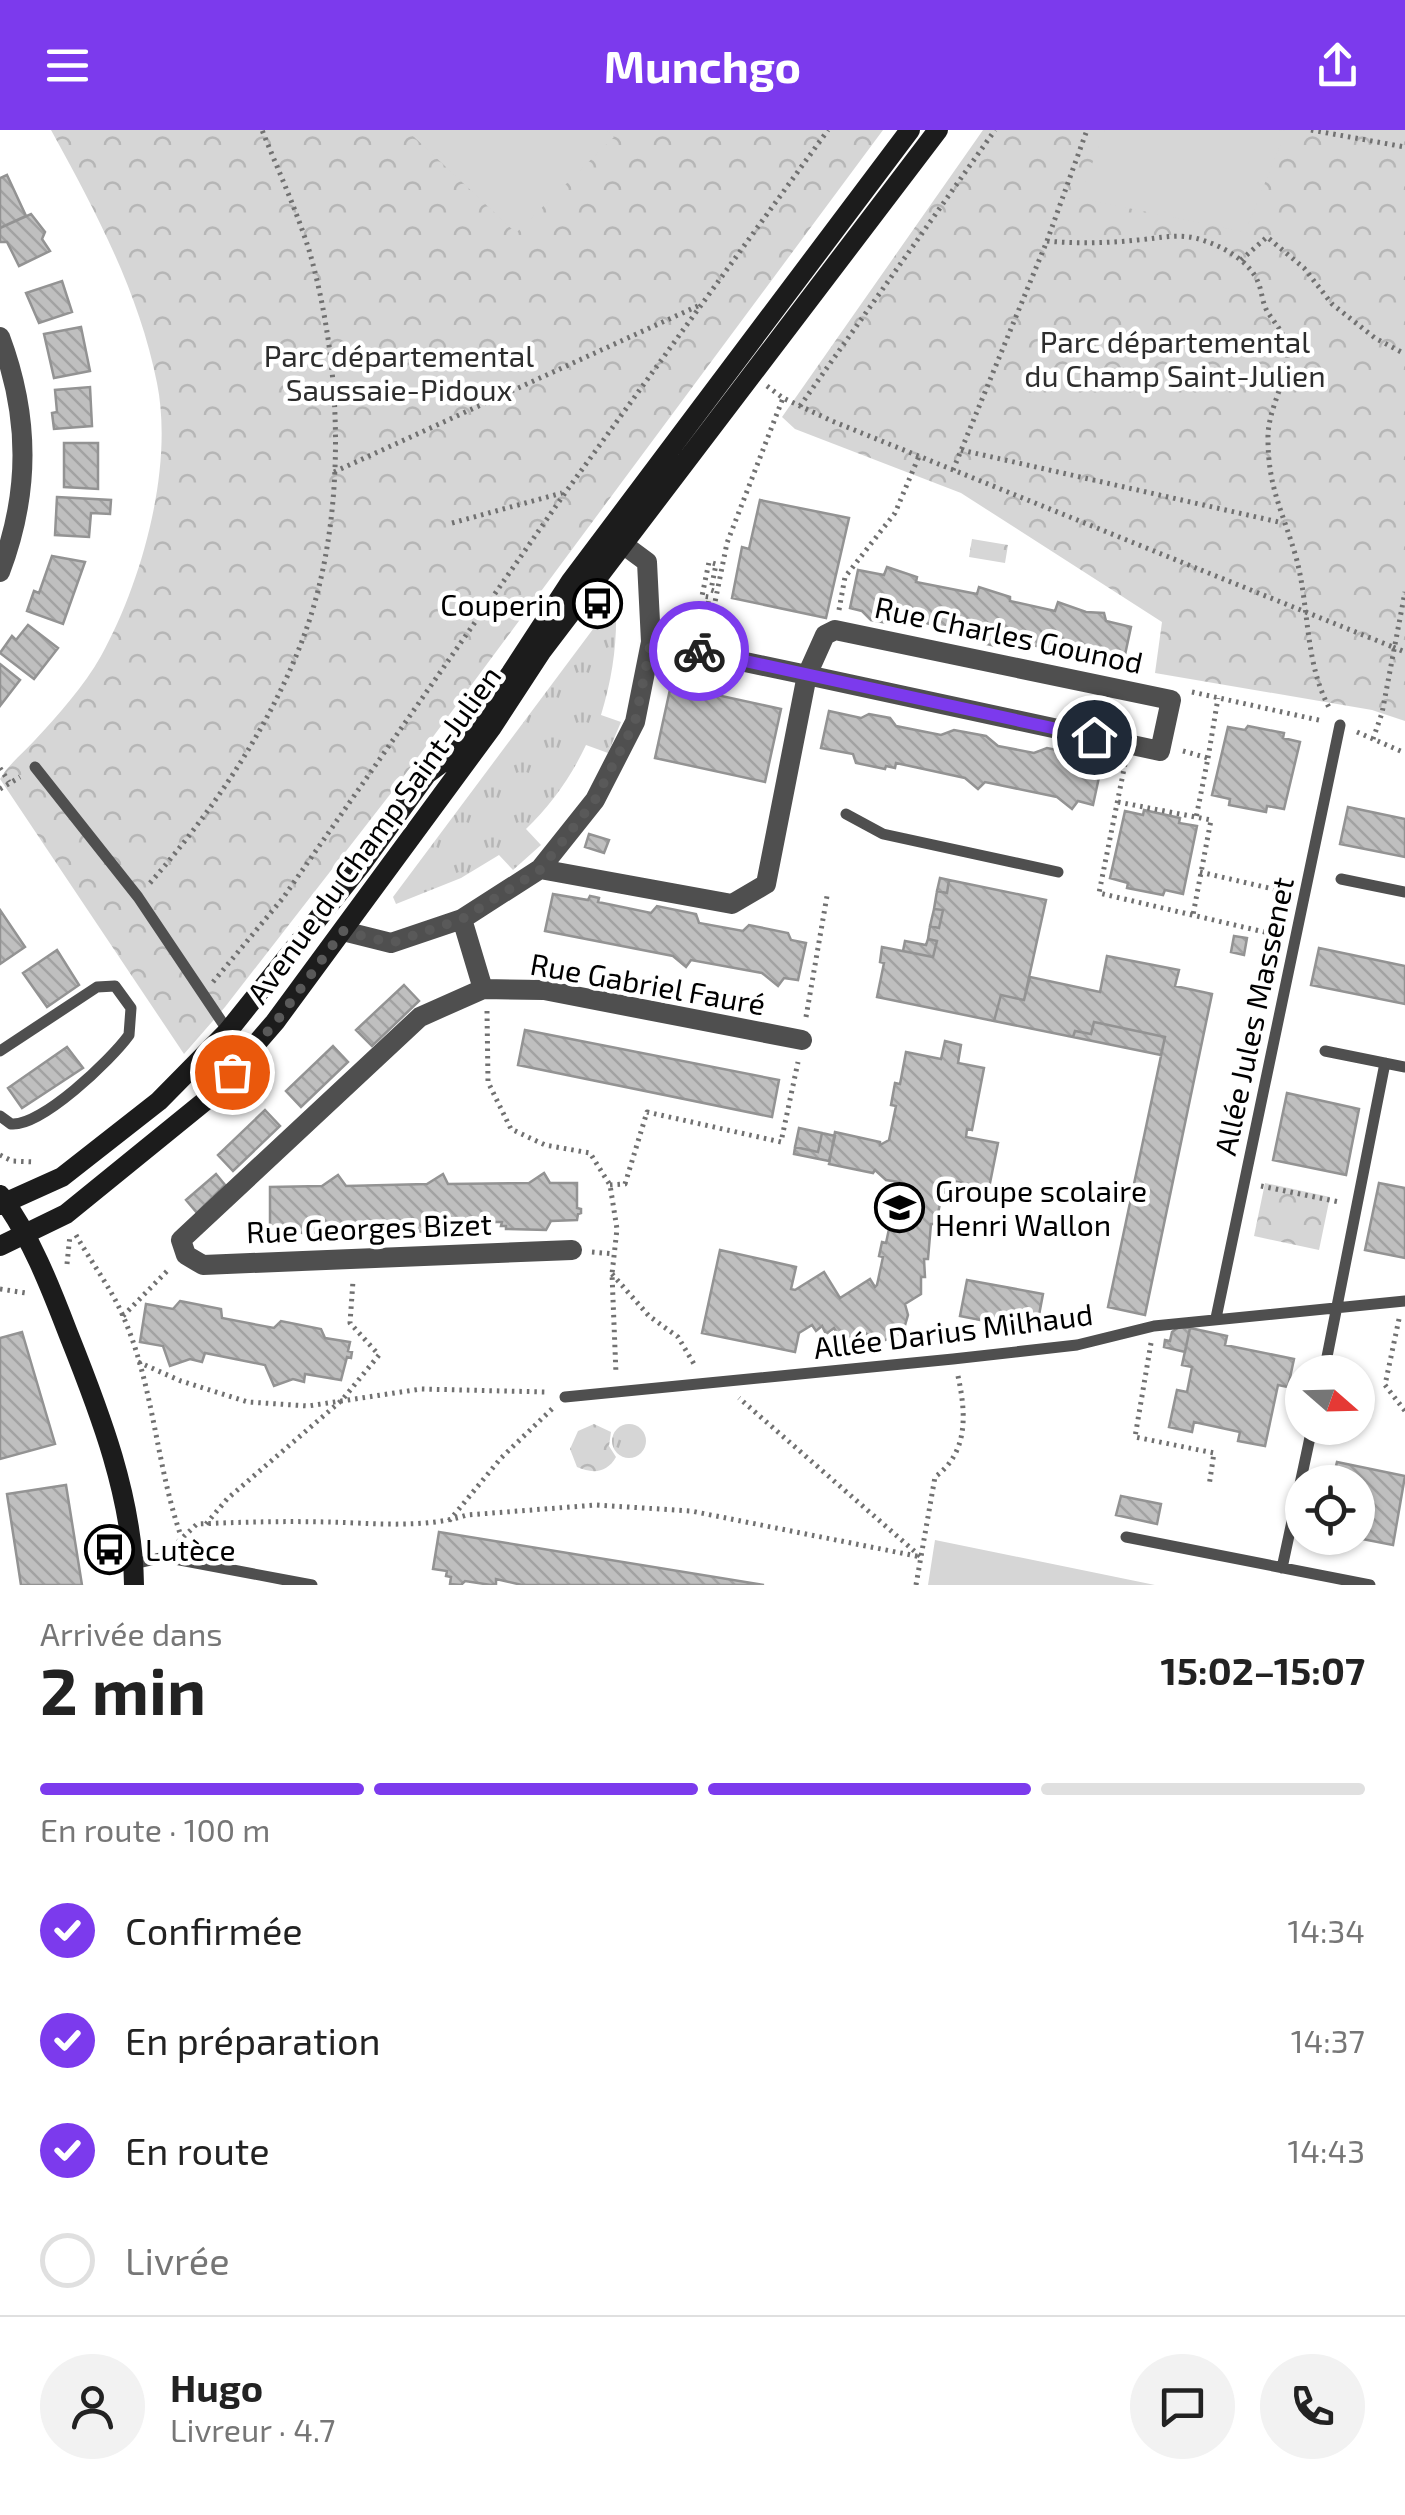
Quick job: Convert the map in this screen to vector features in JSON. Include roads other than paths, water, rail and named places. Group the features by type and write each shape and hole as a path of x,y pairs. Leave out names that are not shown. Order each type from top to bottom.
{"main road":[{"name":"Avenue du Champ Saint-Julien","path":"2,1200 62,1177 159,1101 228,1031 337,896 427,774 451,756 511,674 571,581 910,130"},
{"name":"Avenue du Champ Saint-Julien","path":"0,1246 66,1214 210,1097 276,1022 492,726 541,652 938,130"},
{"path":"571,581 604,551 624,546"},
{"path":"337,896 343,931"},
{"path":"2,1200 49,1283 98,1410 118,1478 134,1574"}],"street":[{"path":"0,338 16,390 24,441 16,521 0,572"},
{"path":"343,931 391,943 462,919 540,870 595,800 635,722 651,642 648,562 624,546"},
{"name":"Rue Charles Gounod","path":"540,870 732,904 766,884 808,674 825,634 835,630 1171,700 1160,751 808,674"},
{"path":"651,642 808,674"},
{"path":"462,919 483,990"},
{"name":"Rue Gabriel Fauré","path":"183,1248 420,1017 483,990 544,990 802,1040"},
{"name":"Rue Georges Bizet","path":"183,1248 203,1265 572,1250"}],"lane":[{"name":"Allée Jules Massenet","path":"1216,1318 1340,724"},
{"path":"35,767 138,897 228,1031"},
{"path":"846,814 882,834 1058,872"},
{"path":"1341,879 1405,892"},
{"path":"0,1051 97,987 115,986 131,1008 129,1035 89,1077 28,1123 11,1124 0,1116"},
{"path":"1325,1050 1405,1067"},
{"path":"1328,1355 1385,1062"},
{"name":"Allée Darius Milhaud","path":"565,1397 1077,1345 1154,1326 1404,1301"},
{"path":"1282,1568 1308,1445"},
{"path":"1126,1536 1370,1585"},
{"path":"134,1574 172,1558 312,1585"}],"place":[{"name":"Couperin","path":"597,604"},
{"name":"Groupe scolaire Henri Wallon","path":"900,1207"},
{"name":"Lutèce","path":"110,1549"}],"park label":[{"name":"Parc départemental du Champ Saint-Julien","path":"1175,358"},
{"name":"Parc départemental Saussaie-Pidoux","path":"399,372"}]}
